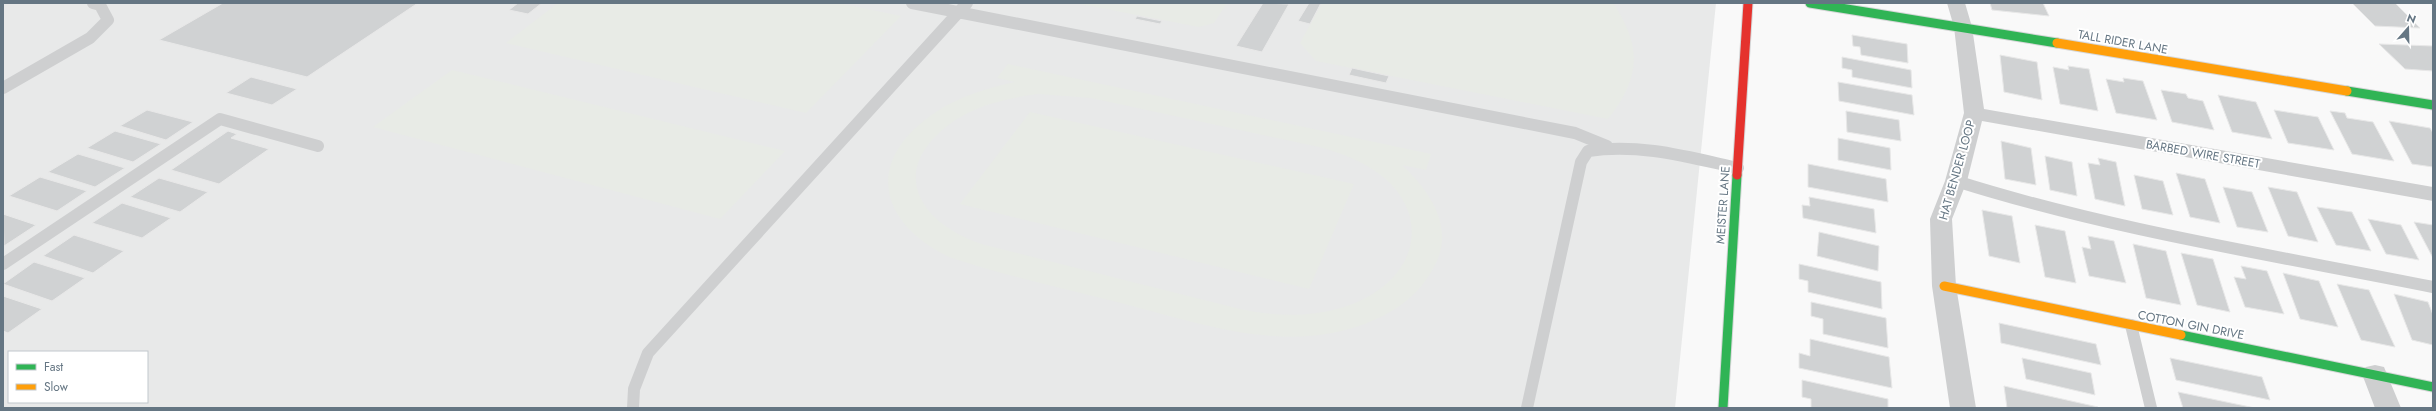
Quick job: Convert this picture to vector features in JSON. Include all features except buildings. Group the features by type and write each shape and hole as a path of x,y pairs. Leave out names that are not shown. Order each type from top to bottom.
{"street":[{"name":"MEISTER LANE","path":"1723,408 1748,3"},
{"name":"TALL RIDER LANE","path":"1810,3 2433,105"},
{"name":"HAT BENDER LOOP","path":"1956,3 1963,27 1974,114 1956,180 1941,219 1944,286 1963,408"},
{"name":"BARBED WIRE STREET","path":"1974,114 2433,194"},
{"name":"COTTON GIN DRIVE","path":"1944,286 2433,387"},
{"path":"2375,374 2388,408"}],"lane":[{"path":"3,88 90,38 108,20 100,5 93,3"},
{"path":"912,3 1575,133 1607,146 1642,150 1738,168"},
{"path":"633,408 634,389 648,354 967,3"},
{"path":"3,264 220,119 318,146"},
{"path":"1527,408 1581,162 1588,151 1607,146"},
{"path":"1956,180 2029,204 2106,222 2433,286"},
{"path":"2131,325 2151,408"}],"shaded area":[{"path":"3,3 1716,3 1675,408 3,408"},
{"path":"558,3 838,3 901,16 806,113 506,43"},
{"path":"1075,3 1227,3 1214,23 1199,27"},
{"path":"1322,3 1613,3 1623,19 1633,49 1634,62 1632,76 1619,104 1608,119 1316,61 1300,43"},
{"path":"1008,64 1431,154 1426,170 1402,165 1421,186 1436,210 1442,236 1441,249 1436,263 1425,282 1411,297 1394,310 1374,320 1342,331 1309,336 1276,336 1243,333 1210,326 1010,275 949,257 925,242 906,226 894,208 888,189 890,169 898,149 913,130 936,112 955,101 974,93 1015,82 997,78","holes":["1038,94 1091,98 1319,147 1360,162 1382,176 1395,189 1404,203 1410,218 1412,233 1410,248 1404,263 1394,277 1380,289 1364,299 1348,306 1312,314 1294,315 1258,312 1240,309 985,245 962,236 942,224 928,209 918,193 916,176 920,158 933,139 954,121 964,115 994,103"]},
{"path":"452,70 785,151 720,219 373,127"},
{"path":"1030,112 1354,184 1309,289 960,204"}],"traffic: fast":[{"path":"1810,3 2057,43"},
{"path":"2347,91 2433,105"},
{"path":"1723,408 1737,175"},
{"path":"2181,335 2433,387"}],"traffic: slow":[{"path":"2057,43 2347,91"},
{"path":"1944,286 2181,335"}],"traffic: jam":[{"path":"1737,175 1748,3"}]}
